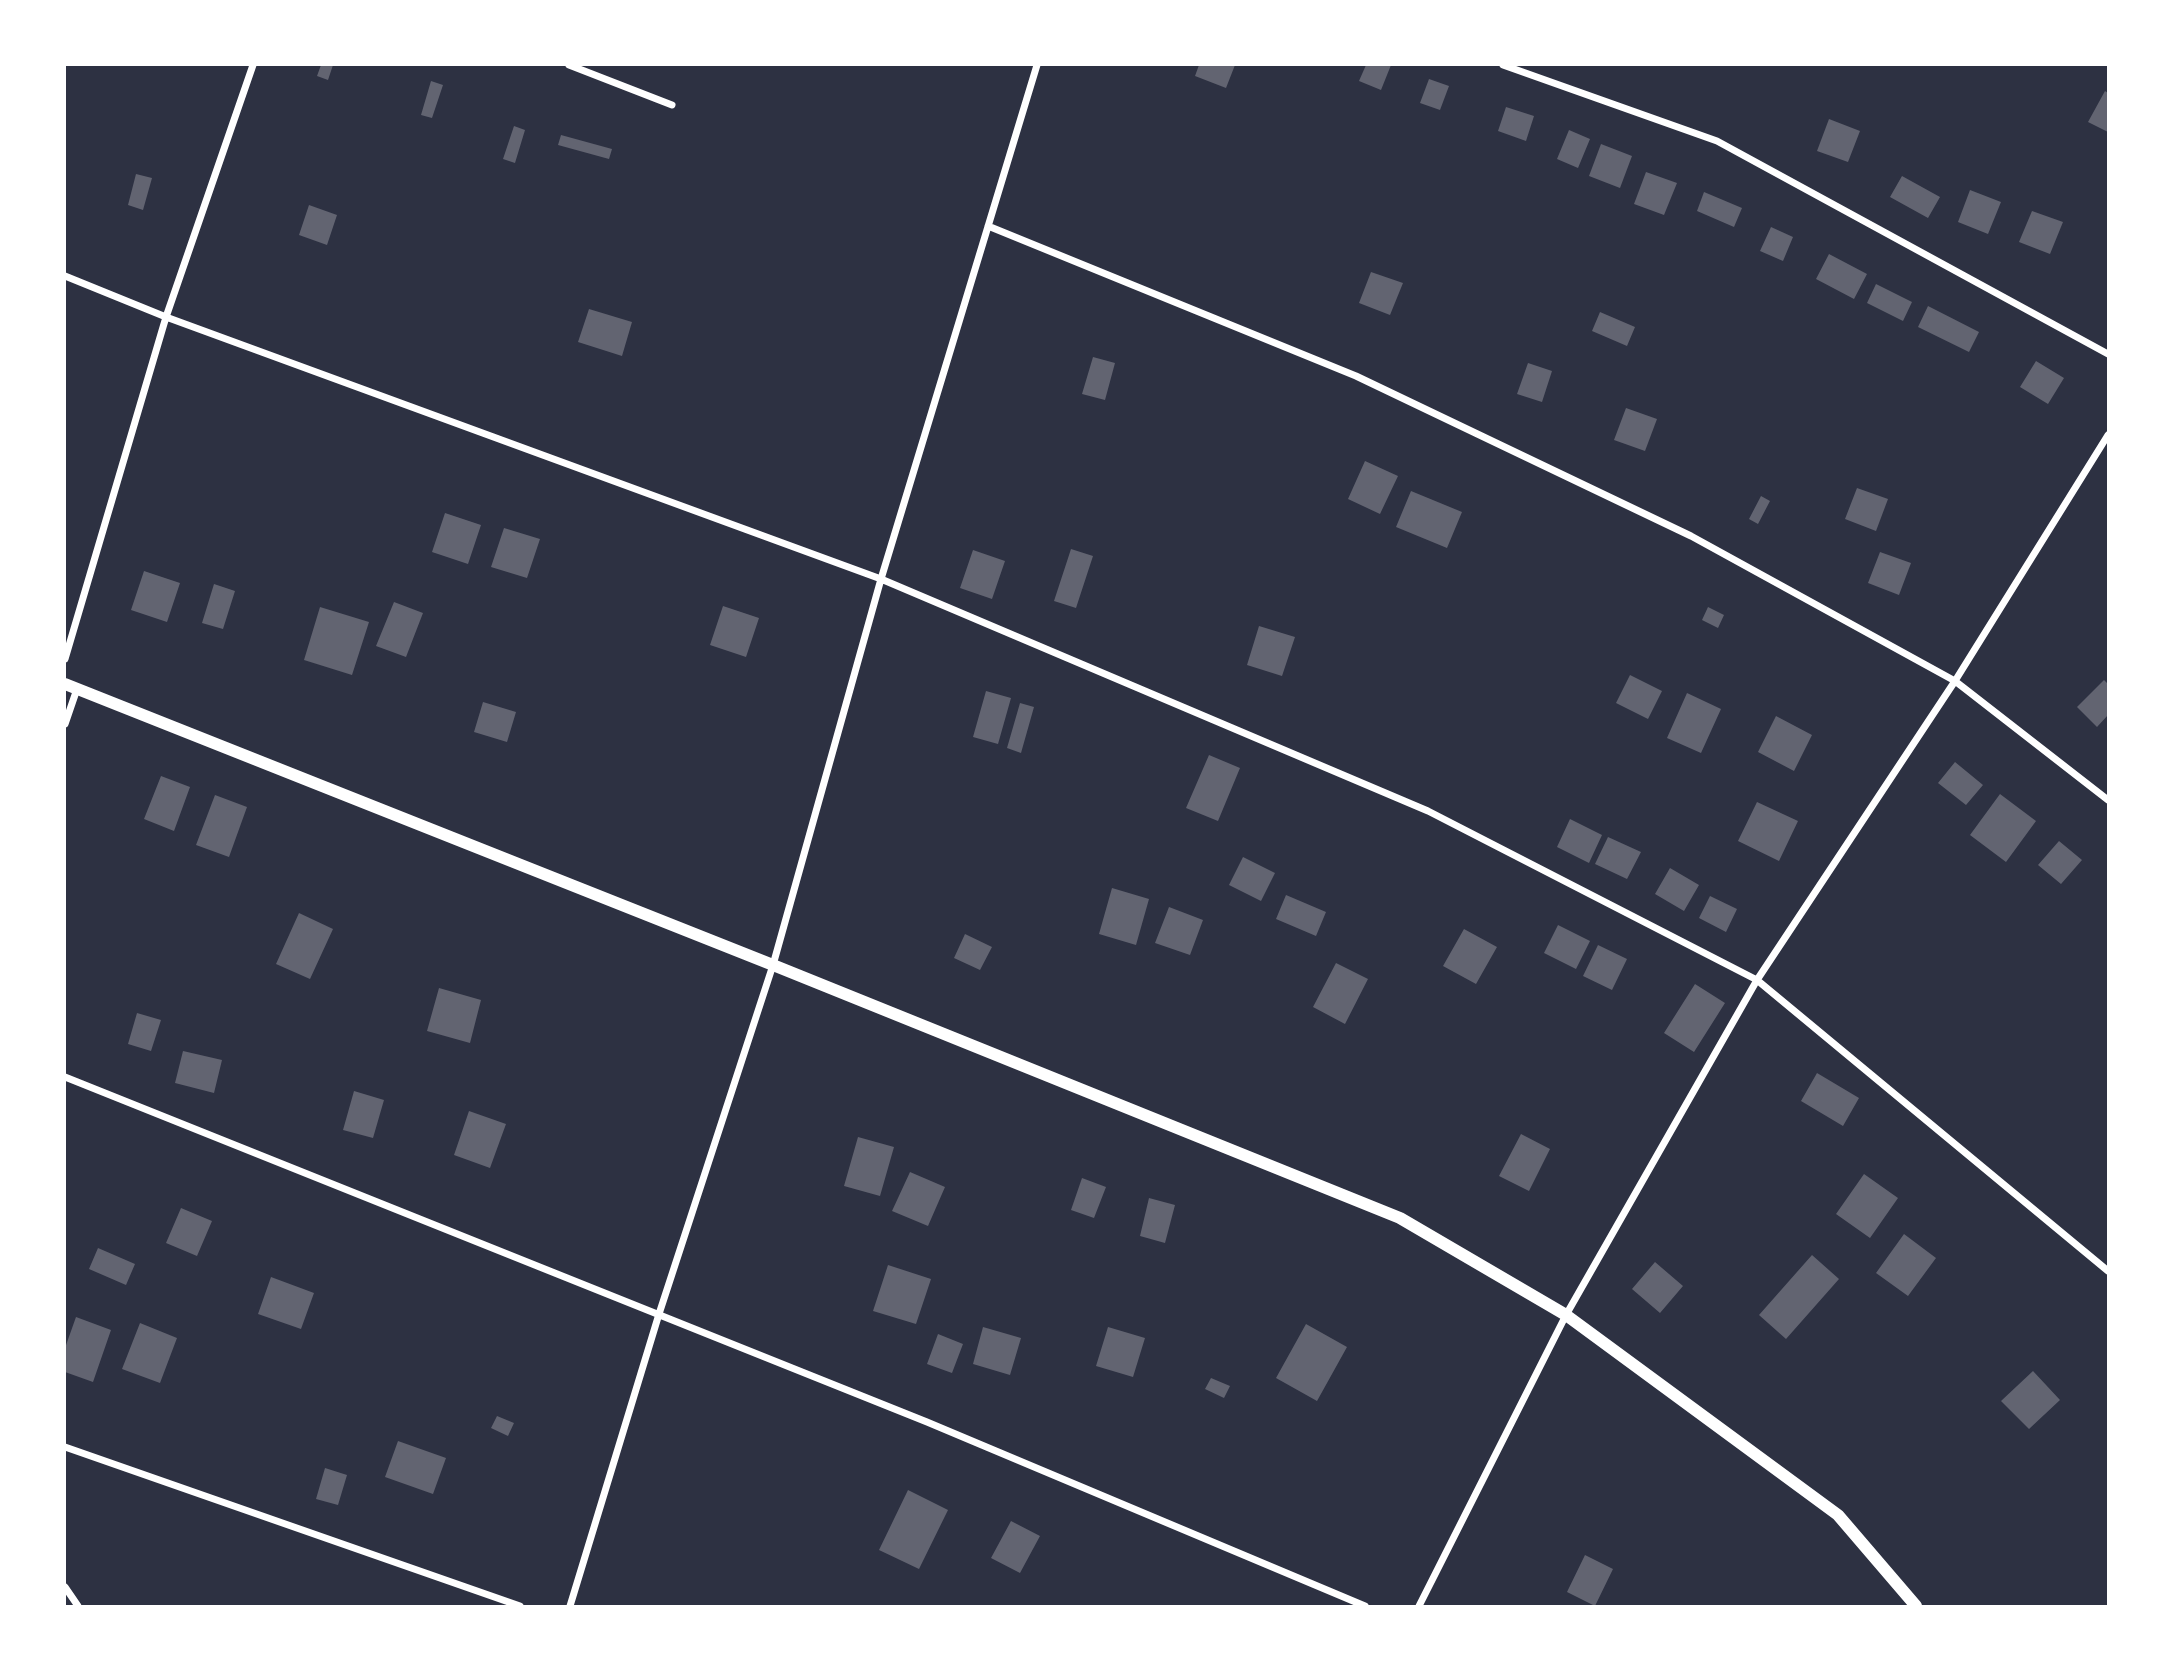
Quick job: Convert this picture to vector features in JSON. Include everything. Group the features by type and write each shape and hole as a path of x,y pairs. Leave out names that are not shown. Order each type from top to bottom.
{"street":[{"path":"65,659 166,317 253,65"},
{"path":"569,65 672,105"},
{"path":"570,1606 659,1314 773,965 881,579 1037,65"},
{"path":"1503,65 1717,141 2108,354"},
{"path":"988,226 1356,376 1691,536 1955,681 2108,800"},
{"path":"65,276 166,317 881,579 1429,811 1757,981 2108,1271"},
{"path":"1419,1606 1566,1315 1757,981 1955,681 2108,435"},
{"path":"65,724 71,686 1400,1218 1566,1315 1838,1515 1916,1606"},
{"path":"65,1077 927,1422 1365,1606"},
{"path":"65,1447 520,1606"},
{"path":"65,1587 78,1606"}],"building":[{"path":"321,65 333,65 328,80 317,76"},
{"path":"1199,65 1235,65 1226,88 1195,76"},
{"path":"1366,65 1391,65 1381,90 1359,81"},
{"path":"1429,79 1449,86 1440,110 1420,103"},
{"path":"431,81 443,85 432,118 421,115"},
{"path":"2105,91 2108,93 2108,132 2088,122"},
{"path":"1506,107 1534,116 1526,141 1498,131"},
{"path":"1829,119 1860,131 1848,162 1817,151"},
{"path":"514,126 525,130 515,163 503,159"},
{"path":"1569,130 1590,139 1578,168 1557,159"},
{"path":"561,135 612,149 609,159 558,145"},
{"path":"1601,144 1632,156 1620,188 1589,176"},
{"path":"1646,172 1677,183 1664,215 1634,204"},
{"path":"136,174 152,178 143,210 128,205"},
{"path":"1902,176 1940,197 1928,218 1890,197"},
{"path":"1970,190 2001,202 1988,234 1958,222"},
{"path":"1704,192 1742,208 1734,227 1697,211"},
{"path":"309,205 337,215 327,245 299,235"},
{"path":"2032,211 2063,222 2050,254 2019,242"},
{"path":"1771,227 1793,237 1783,261 1760,251"},
{"path":"1829,254 1867,274 1854,299 1816,279"},
{"path":"1371,272 1403,283 1390,315 1359,303"},
{"path":"1876,284 1912,302 1903,321 1867,303"},
{"path":"1928,306 1979,332 1969,352 1918,327"},
{"path":"589,309 632,322 622,356 578,342"},
{"path":"1600,312 1635,327 1627,346 1592,331"},
{"path":"1093,357 1115,363 1105,400 1082,394"},
{"path":"2036,361 2064,378 2048,404 2020,387"},
{"path":"1528,363 1552,371 1542,402 1517,394"},
{"path":"1626,408 1657,419 1645,451 1614,440"},
{"path":"1365,461 1398,476 1380,514 1348,499"},
{"path":"1857,488 1888,499 1876,531 1845,519"},
{"path":"1411,491 1462,512 1447,548 1396,527"},
{"path":"1761,496 1770,501 1758,524 1749,519"},
{"path":"445,513 481,525 468,564 432,552"},
{"path":"504,528 540,539 527,578 491,567"},
{"path":"1071,549 1093,556 1076,608 1054,601"},
{"path":"973,550 1005,561 992,599 960,588"},
{"path":"1880,552 1911,563 1899,595 1868,583"},
{"path":"144,571 180,583 167,622 131,610"},
{"path":"214,584 235,591 223,629 202,623"},
{"path":"394,602 423,613 406,657 376,646"},
{"path":"723,606 759,618 746,657 710,645"},
{"path":"320,607 369,622 352,675 304,660"},
{"path":"1708,607 1724,615 1718,628 1702,620"},
{"path":"1259,626 1295,637 1282,676 1247,665"},
{"path":"1630,675 1662,691 1648,719 1616,703"},
{"path":"2104,680 2108,684 2108,715 2097,727 2077,707"},
{"path":"986,691 1011,698 998,744 973,737"},
{"path":"1687,693 1721,709 1701,753 1667,738"},
{"path":"483,702 516,712 507,742 474,732"},
{"path":"1020,703 1034,707 1021,753 1007,748"},
{"path":"1776,716 1812,735 1794,771 1758,752"},
{"path":"1209,755 1240,768 1218,821 1186,808"},
{"path":"1955,762 1983,785 1966,805 1938,783"},
{"path":"161,776 190,787 174,831 144,819"},
{"path":"2000,794 2036,821 2006,862 1970,835"},
{"path":"215,795 247,807 229,857 196,845"},
{"path":"1757,802 1798,821 1779,861 1738,841"},
{"path":"1570,819 1602,835 1589,863 1557,847"},
{"path":"1608,837 1641,852 1627,879 1595,864"},
{"path":"2059,841 2082,860 2061,884 2038,865"},
{"path":"1243,857 1275,873 1261,901 1229,885"},
{"path":"1670,868 1699,885 1684,911 1655,894"},
{"path":"1112,888 1149,899 1136,945 1099,934"},
{"path":"1286,895 1326,912 1316,936 1276,919"},
{"path":"1710,896 1737,909 1726,932 1699,918"},
{"path":"1169,907 1203,920 1190,955 1155,943"},
{"path":"299,913 333,929 310,979 276,964"},
{"path":"1558,925 1590,941 1576,969 1544,953"},
{"path":"1464,929 1497,947 1476,984 1443,966"},
{"path":"965,934 992,947 980,970 954,958"},
{"path":"1598,945 1627,959 1612,990 1583,976"},
{"path":"1336,963 1368,979 1345,1024 1313,1007"},
{"path":"1695,984 1725,1003 1694,1052 1664,1033"},
{"path":"439,988 481,1000 470,1043 427,1031"},
{"path":"137,1013 161,1020 151,1051 128,1044"},
{"path":"183,1051 222,1060 214,1093 175,1083"},
{"path":"1817,1073 1859,1098 1843,1126 1801,1101"},
{"path":"354,1091 384,1100 373,1138 343,1130"},
{"path":"469,1111 506,1124 490,1168 454,1155"},
{"path":"1521,1134 1550,1149 1529,1191 1499,1176"},
{"path":"858,1137 894,1147 880,1196 844,1186"},
{"path":"910,1172 945,1187 928,1226 892,1211"},
{"path":"1864,1174 1898,1198 1870,1238 1836,1214"},
{"path":"1082,1178 1106,1187 1094,1218 1071,1210"},
{"path":"1149,1198 1175,1205 1165,1243 1140,1236"},
{"path":"181,1208 212,1221 197,1256 166,1243"},
{"path":"1904,1234 1936,1258 1908,1296 1876,1273"},
{"path":"98,1248 135,1264 126,1285 89,1269"},
{"path":"1812,1255 1839,1279 1786,1339 1759,1315"},
{"path":"1655,1262 1683,1286 1660,1313 1632,1289"},
{"path":"888,1265 931,1279 916,1324 873,1311"},
{"path":"271,1277 314,1293 301,1329 258,1314"},
{"path":"76,1317 111,1330 93,1382 65,1372 65,1348"},
{"path":"140,1323 177,1338 160,1383 122,1369"},
{"path":"1306,1324 1347,1347 1317,1401 1276,1378"},
{"path":"983,1327 1021,1338 1010,1375 973,1364"},
{"path":"1108,1327 1145,1338 1133,1377 1096,1366"},
{"path":"938,1334 963,1344 952,1373 927,1364"},
{"path":"2033,1371 2060,1400 2029,1429 2001,1401"},
{"path":"1211,1378 1230,1386 1224,1398 1205,1389"},
{"path":"497,1416 514,1423 508,1436 491,1428"},
{"path":"398,1441 446,1458 433,1494 385,1477"},
{"path":"325,1468 347,1475 338,1505 316,1499"},
{"path":"908,1490 948,1510 919,1569 879,1550"},
{"path":"1011,1521 1040,1536 1020,1573 991,1558"},
{"path":"1585,1555 1613,1569 1595,1606 1567,1592"}]}
